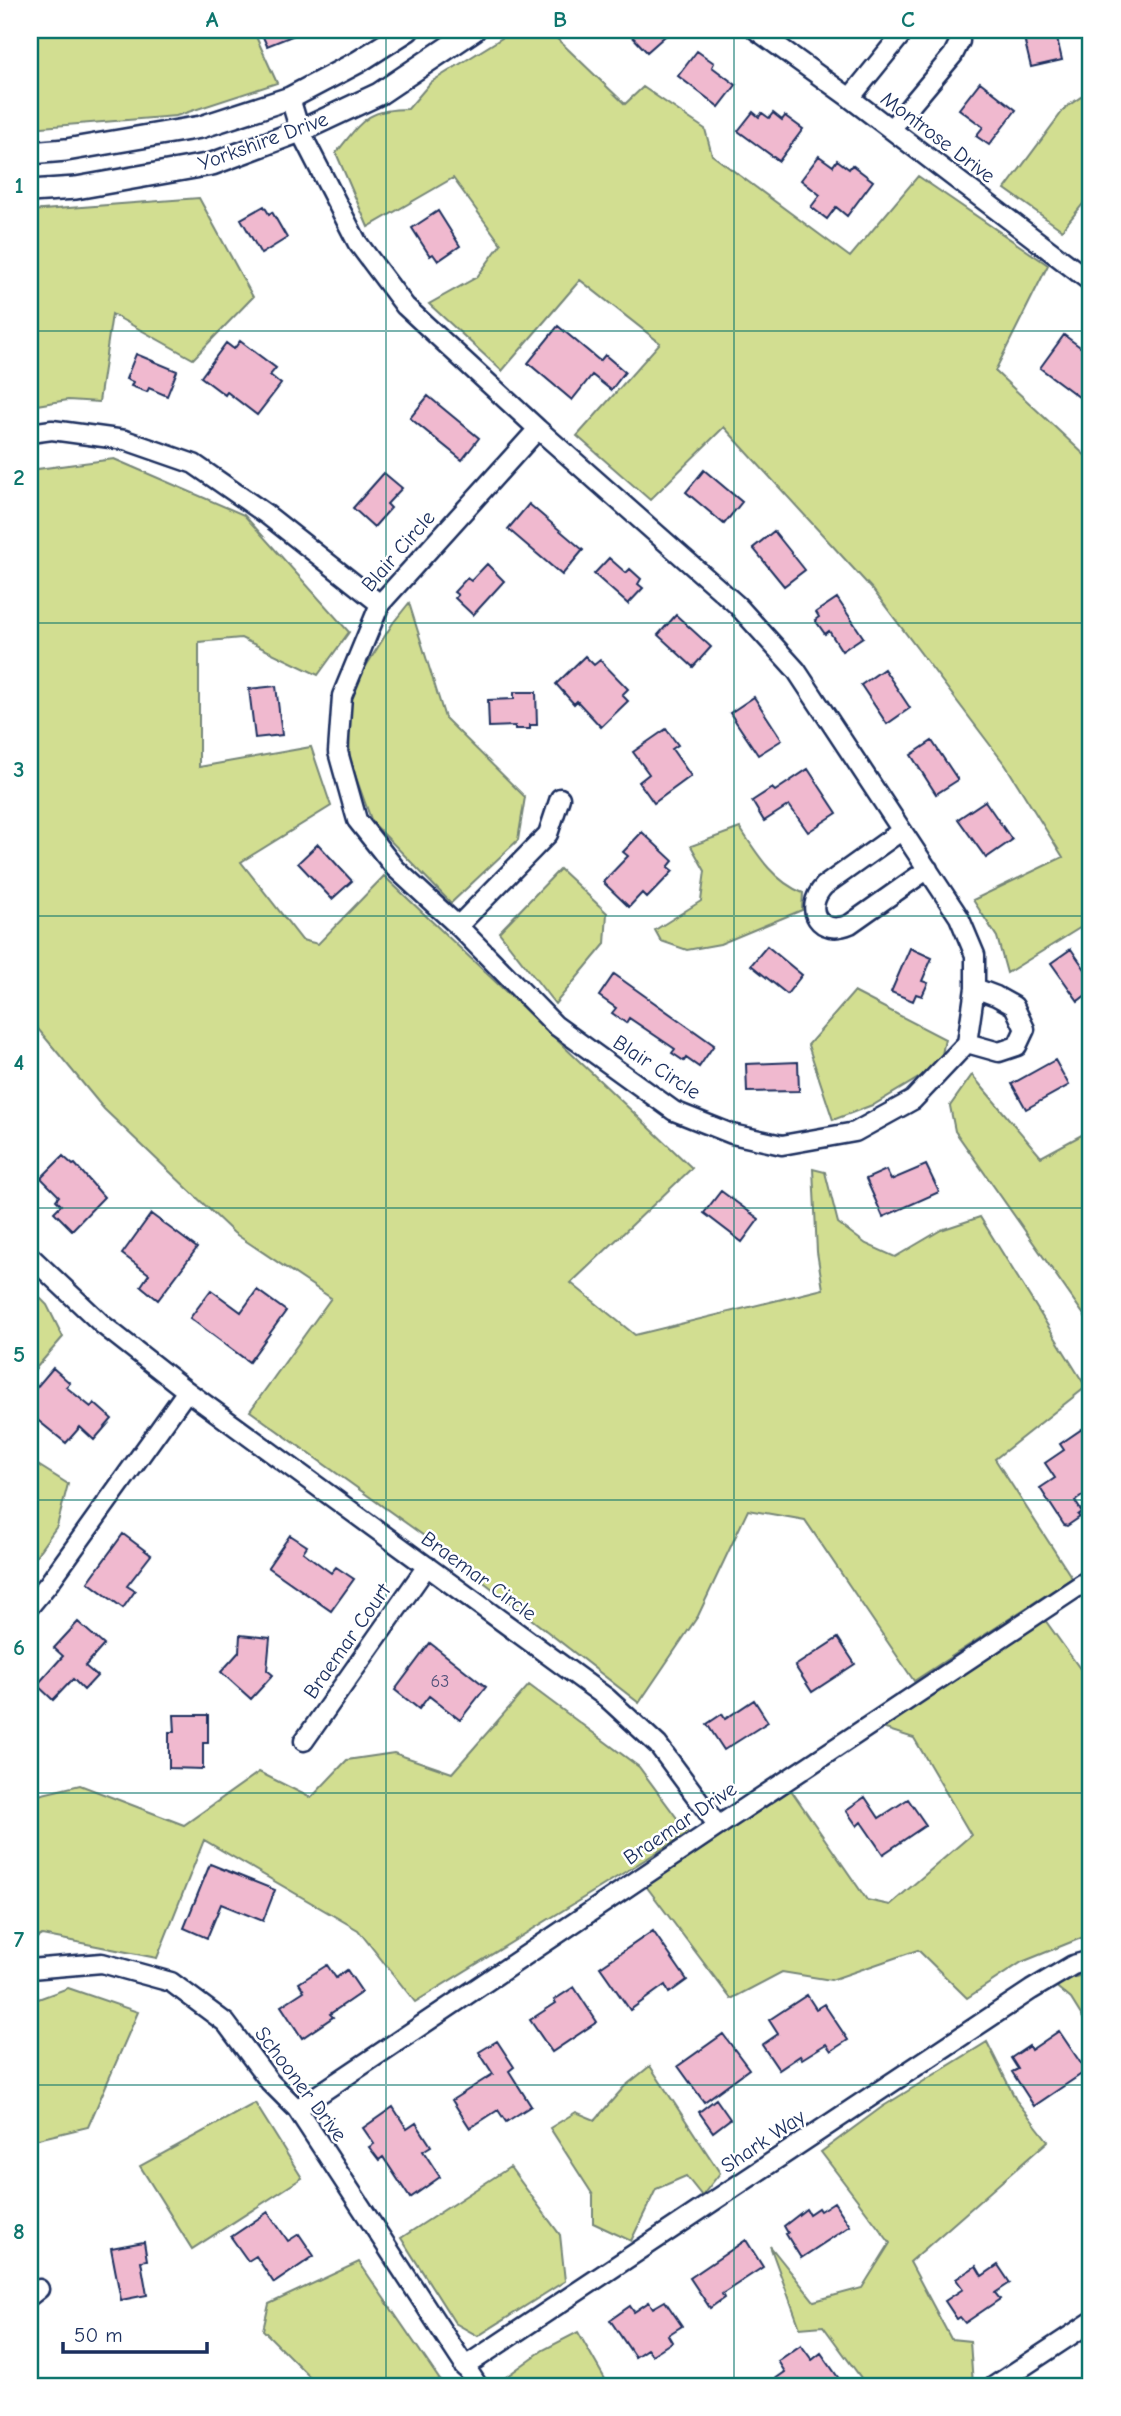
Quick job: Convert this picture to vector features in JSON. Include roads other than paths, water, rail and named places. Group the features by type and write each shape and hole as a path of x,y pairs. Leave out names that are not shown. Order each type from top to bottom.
{"street":[{"name":"Yorkshire Drive","path":"30,153 66,150 201,127 290,98 358,62 408,30"},
{"name":"Yorkshire Drive","path":"30,191 76,188 212,164 300,131 379,94 474,30"},
{"name":"Montrose Drive","path":"756,30 850,98 1091,282"},
{"path":"850,98 905,30"},
{"path":"891,129 953,55 960,41 960,30"},
{"path":"290,98 300,131 357,242 405,306 538,429 737,605 796,670 959,917 975,955 975,988 967,1044 999,1052 1017,1046 1025,1029 1014,1006 975,988"},
{"name":"Blair Circle","path":"538,429 380,604 342,696 338,752 357,820 395,868 458,926 555,1025 674,1111 732,1134 782,1145 855,1132 913,1100 967,1044"},
{"path":"30,433 52,430 125,440 194,464 266,514 380,604"},
{"path":"458,926 548,834 560,798"},
{"path":"901,831 824,886 816,895 813,907 817,919 827,927 839,929 850,925 928,869"},
{"name":"Braemar Circle","path":"30,1256 103,1325 187,1391 607,1698 658,1745 718,1826"},
{"path":"30,1606 187,1391"},
{"name":"Braemar Court","path":"304,1741 428,1566"},
{"name":"Braemar Drive","path":"297,2109 1091,1578"},
{"name":"Shark Way","path":"464,2367 1031,1990 1073,1965 1091,1960"},
{"name":"Schooner Drive","path":"30,1969 102,1963 170,1982 226,2023 270,2082 297,2109 478,2386"},
{"path":"995,2386 1091,2322"}]}
